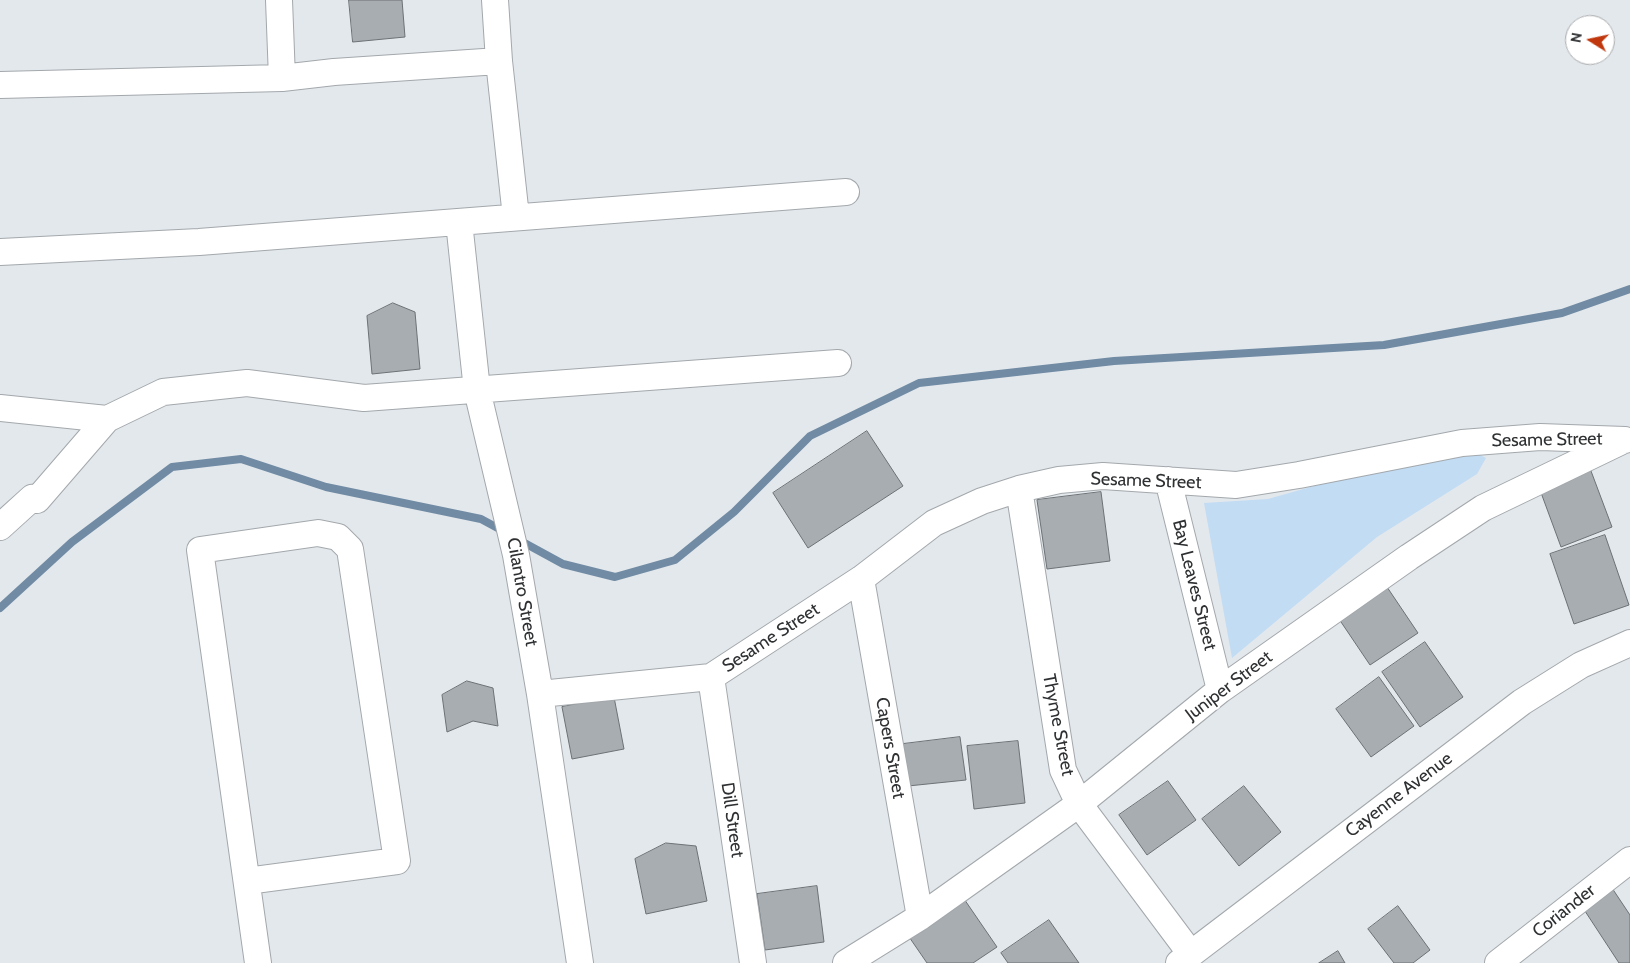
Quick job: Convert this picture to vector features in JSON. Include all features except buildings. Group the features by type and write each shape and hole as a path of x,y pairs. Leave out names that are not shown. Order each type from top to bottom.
{"street":[{"path":"279,0 282,78"},
{"path":"496,0 499,61 516,217"},
{"path":"0,85 282,78 334,72 499,61"},
{"path":"0,252 199,242 846,192"},
{"name":"Cilantro Street","path":"459,222 477,390 505,500 516,555 540,694 580,963"},
{"path":"0,527 32,498 37,500 107,419 164,392 247,383 364,398 838,363"},
{"path":"0,408 107,419"},
{"name":"Sesame Street","path":"540,694 711,677 861,580 934,523 982,501 1019,489 1059,480 1103,476 1236,485 1299,475 1462,443 1540,437 1628,439"},
{"name":"Juniper Street","path":"846,963 920,917 1079,804 1220,690 1409,557 1483,508 1628,439"},
{"name":"Bay Leaves Street","path":"1168,480 1220,690"},
{"name":"Thyme Street","path":"1019,489 1063,770 1079,804 1185,958"},
{"path":"247,881 397,861 350,550 338,537 318,533 200,550 258,963"},
{"name":"Capers Street","path":"861,580 920,917"},
{"name":"Cayenne Avenue","path":"1185,958 1522,702 1581,665 1630,643"},
{"name":"Dill Street","path":"711,677 753,963"},
{"name":"Coriander","path":"1498,963 1630,860"}],"shaded area":[{"path":"1470,450 1486,458 1477,474 1377,537 1232,658 1204,503 1268,499 1360,473"}],"waterway":[{"path":"519,540 563,564 615,577 675,560 734,512 810,436 919,383 1114,361 1384,345 1562,313 1630,289"},
{"path":"0,608 72,542 172,467 241,459 326,487 481,519 505,532"}]}
